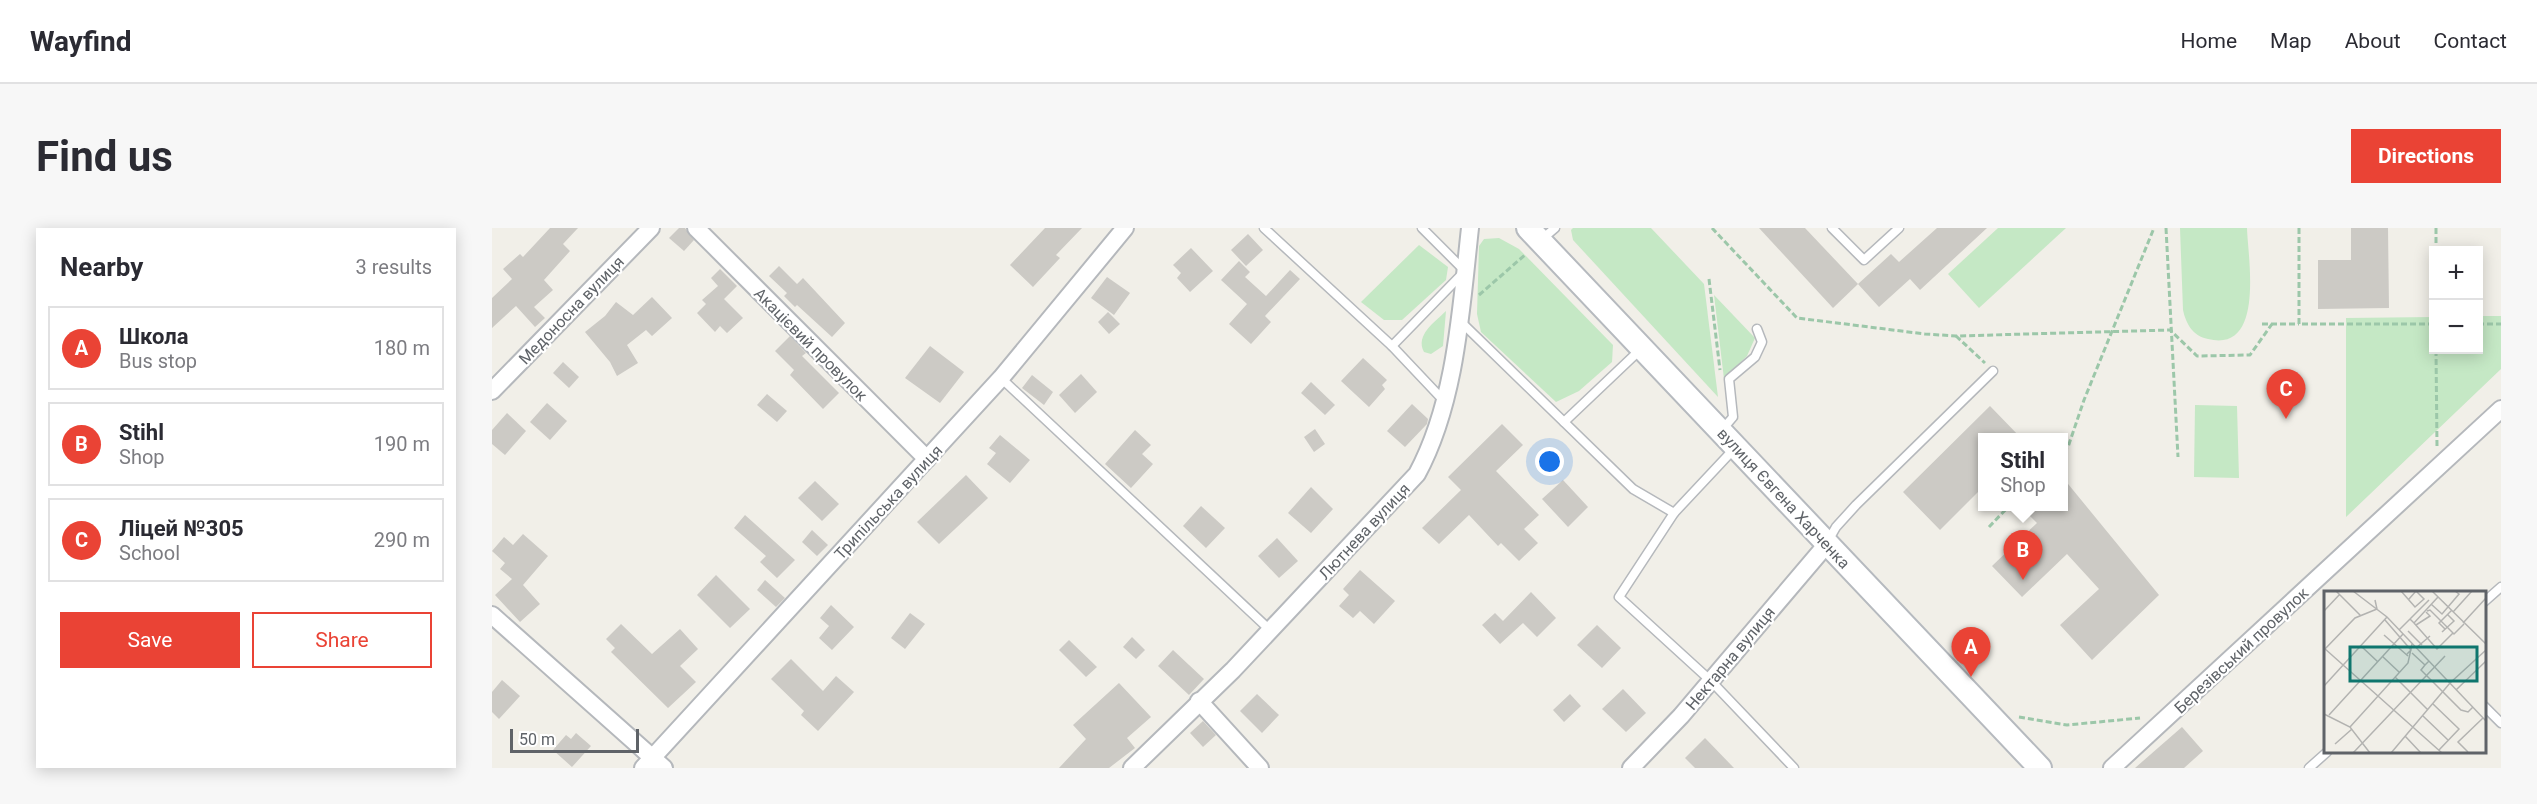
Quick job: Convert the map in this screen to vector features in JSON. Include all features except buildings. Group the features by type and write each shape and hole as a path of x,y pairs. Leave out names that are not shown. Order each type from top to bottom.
{"main road":[{"name":"вулиця Євгена Харченка","path":"1541,232 1642,348 2040,768"}],"street":[{"name":"Медоносна вулиця","path":"492,391 651,228"},
{"name":"Акацієвий провулок","path":"696,228 927,459"},
{"name":"Трипільська вулиця","path":"653,765 1002,378 1125,228"},
{"name":"Лютнева вулиця","path":"1132,768 1233,670 1417,474 1436,435 1444,401 1460,316 1470,228"},
{"name":"Березівський провулок","path":"2112,768 2501,410"},
{"name":"Нектарна вулиця","path":"1631,768 1711,681 1827,544"},
{"path":"492,615 653,765"},
{"path":"1199,701 1260,768"}],"lane":[{"path":"1264,228 1392,346 1444,401"},
{"path":"1392,346 1465,271 1422,228"},
{"path":"1832,228 1864,260 1899,228"},
{"path":"1460,316 1633,489 1674,513"},
{"path":"1757,329 1762,342 1755,357 1729,380 1733,417 1728,439 1674,513 1619,597 1711,681 1794,768"},
{"path":"1564,422 1642,348"},
{"path":"1827,544 1836,527 1856,504 1993,371"},
{"path":"1002,378 1270,630"},
{"path":"2486,600 2501,586"},
{"path":"2486,708 2501,723"},
{"path":"2313,765 2326,753"},
{"path":"2313,765 2332,753"}],"path":[{"path":"1712,228 1797,318 1956,336 2170,330 2197,356 2250,355 2272,324"},
{"path":"2068,447 2084,400 2154,228"},
{"path":"2166,228 2178,457"},
{"path":"2299,228 2299,324"},
{"path":"2436,228 2436,246"},
{"path":"1460,316 1541,232"},
{"path":"1709,279 1720,373"},
{"path":"2262,324 2429,324"},
{"path":"2483,324 2501,324"},
{"path":"1956,336 1993,371"},
{"path":"2436,354 2437,469"},
{"path":"1989,527 2005,511"},
{"path":"2017,717 2067,725 2126,721 2145,717"}],"green space":[{"path":"1573,228 1651,228 1704,284 1718,397 1573,240 1571,230"},
{"path":"1998,228 2066,228 1979,308 1948,274"},
{"path":"2180,228 2247,228 2250,280 2246,318 2238,332 2226,340 2208,339 2198,335 2186,320 2183,310"},
{"path":"1499,238 1519,249 1613,345 1612,362 1579,391 1556,402 1481,332 1477,314 1479,246 1484,239"},
{"path":"1419,245 1448,267 1446,280 1402,320 1384,320 1361,302"},
{"path":"1714,295 1755,338 1747,356 1724,379"},
{"path":"1446,311 1443,346 1431,354 1424,352 1422,340 1424,334"},
{"path":"2483,316 2501,316 2501,369 2346,517 2346,318 2429,317 2429,354 2483,354"},
{"path":"2195,405 2237,406 2239,478 2194,477"}],"place":[{"name":"Ліцей №305","path":"2286,419"},
{"name":"Stihl","path":"2023,580"},
{"name":"Школа","path":"1971,677"}]}
